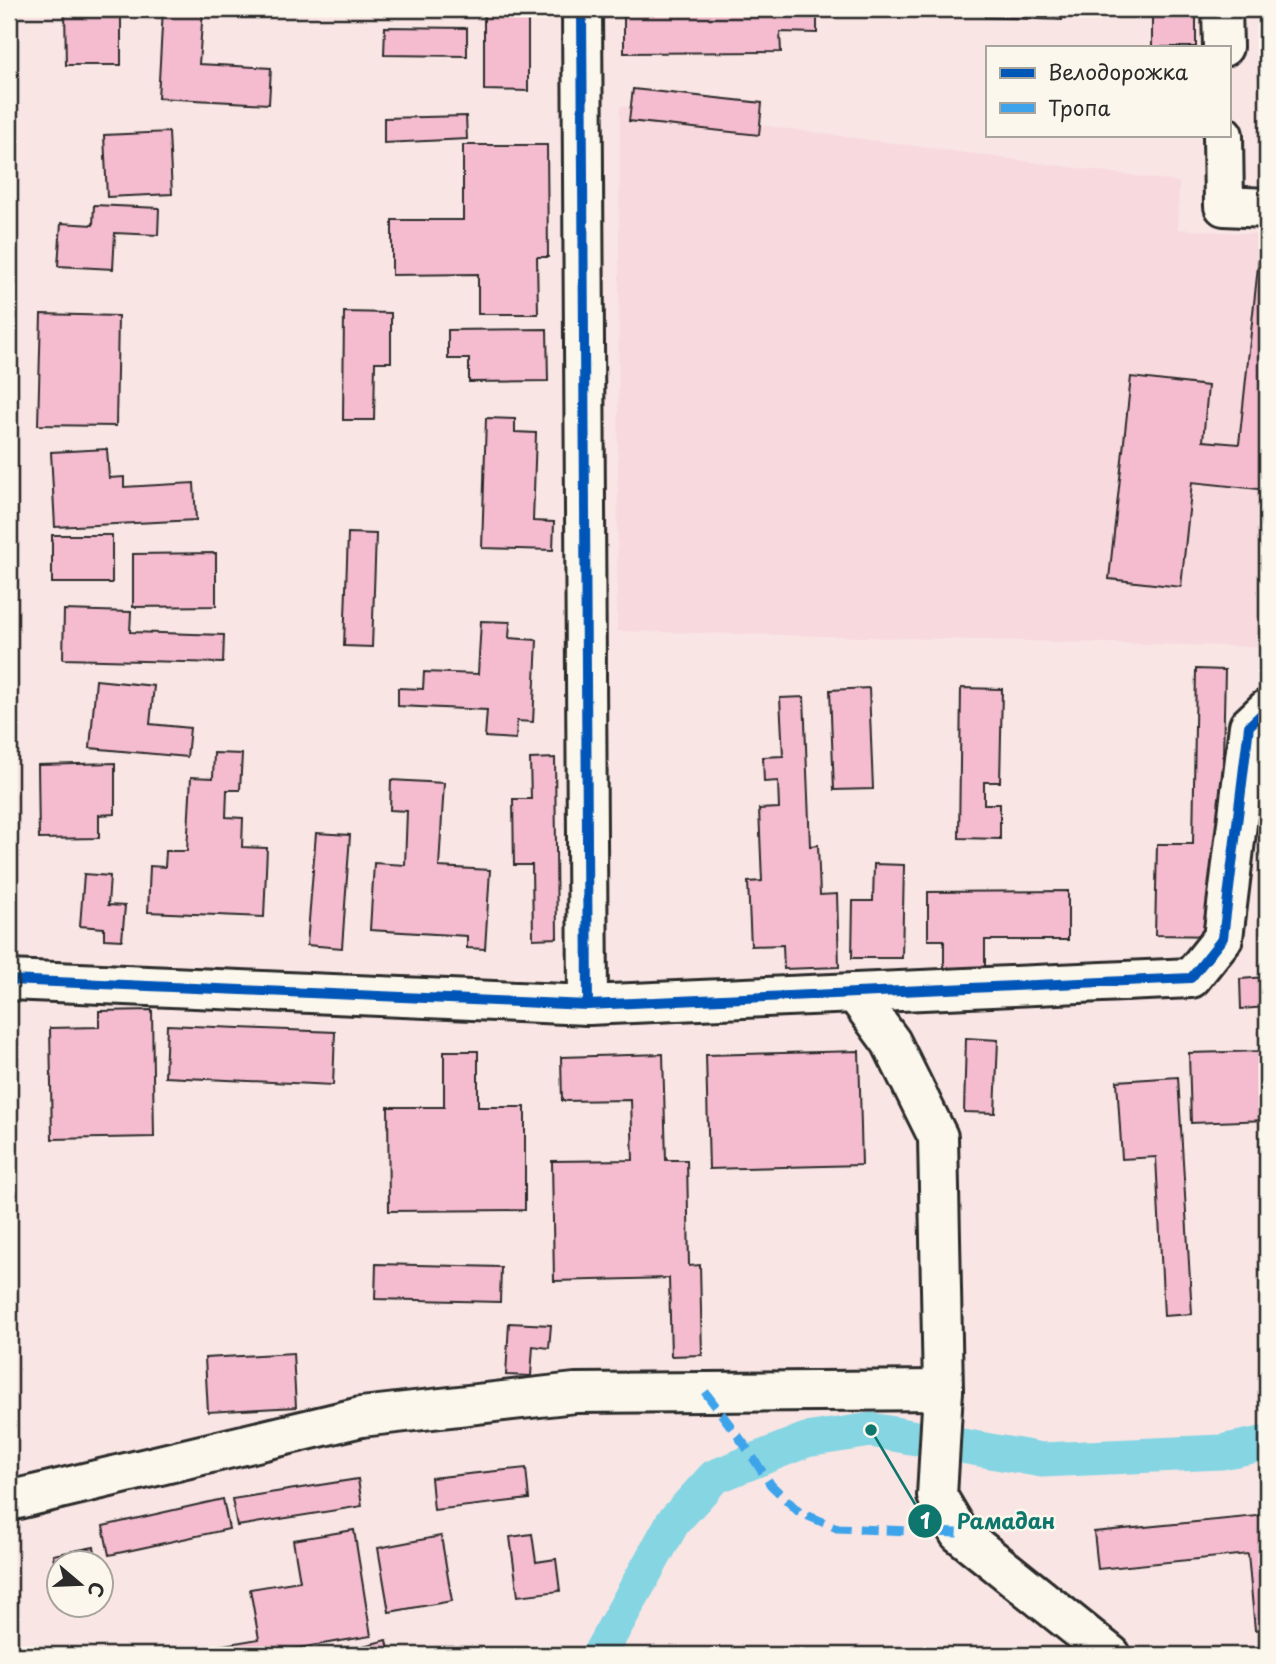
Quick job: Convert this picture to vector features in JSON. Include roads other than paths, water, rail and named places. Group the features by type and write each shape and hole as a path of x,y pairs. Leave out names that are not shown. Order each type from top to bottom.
{"street":[{"path":"582,9 588,1005"},
{"path":"1223,9 1223,46"},
{"path":"1223,136 1224,206 1267,208"},
{"path":"9,980 588,1005 1191,978 1223,938 1249,726 1267,709"},
{"path":"855,993 891,1042 938,1137 943,1390 937,1496 959,1533 1111,1655"},
{"path":"9,1501 361,1417 575,1393 943,1390"}],"waterway":[{"path":"599,1655 673,1522 714,1477 806,1440 871,1430 1042,1460 1221,1452 1267,1443"}],"place":[{"name":"Рамадан","path":"871,1430"}]}
